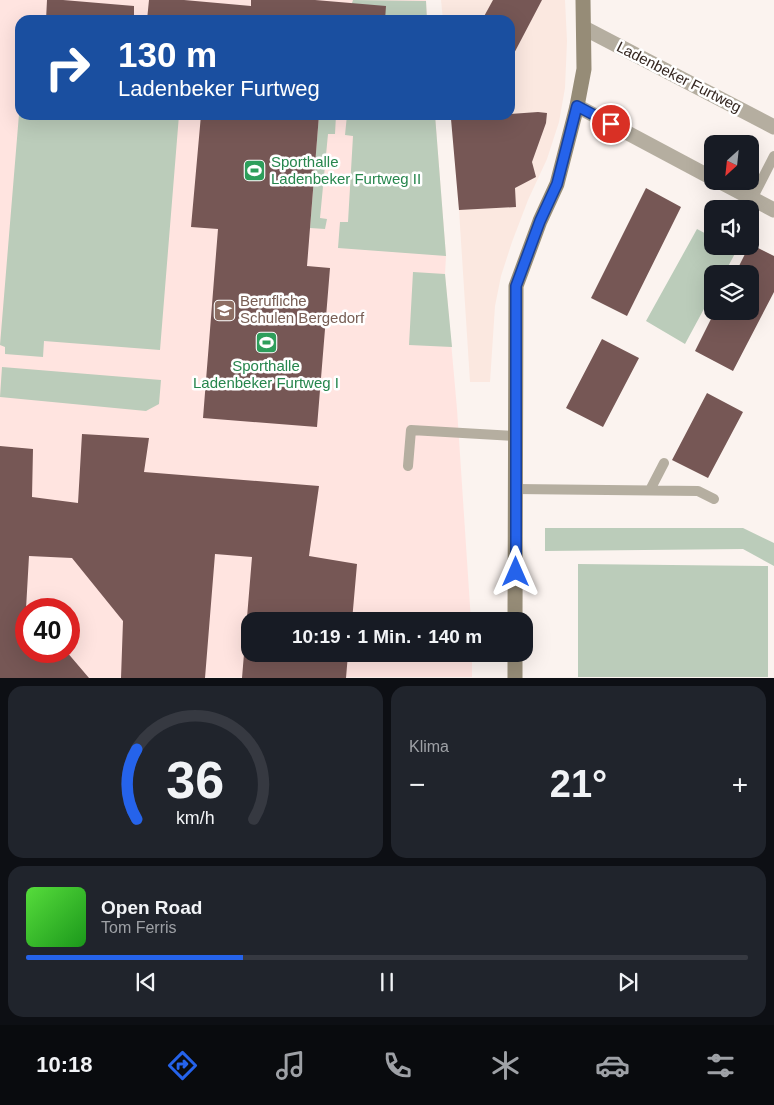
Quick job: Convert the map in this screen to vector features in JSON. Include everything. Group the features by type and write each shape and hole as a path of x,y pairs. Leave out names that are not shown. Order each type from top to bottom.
{"street":[{"path":"516,612 516,286 540,221 557,184 577,106 584,69 583,0"},
{"name":"Ladenbeker Furtweg","path":"584,28 774,126"},
{"path":"577,106 704,174"},
{"path":"736,190 774,210"},
{"path":"515,662 515,678"}],"lane":[{"path":"752,199 774,156"},
{"path":"408,466 411,430 516,436"},
{"path":"650,490 664,463"},
{"path":"516,489 698,491 714,499"}],"shaded area":[{"name":"Berufliche Schulen Bergedorf","path":"0,0 426,0 427,15 15,15 15,120 435,120 470,612 241,612 241,662 472,662 472,677 0,678"},
{"path":"441,0 565,0 567,41 565,88 559,122 547,159 528,200 501,276 495,306 490,382 470,382 451,120 515,120 515,15 442,15"}],"green space":[{"path":"353,0 426,1 427,15 351,15"},
{"path":"19,120 179,120 160,350 44,341 43,357 5,354 5,347 0,345"},
{"path":"319,120 336,120 335,134 328,134 320,218 327,219 325,229 310,228"},
{"path":"346,120 435,120 446,256 338,248 340,222 348,222 353,136 345,135"},
{"path":"697,229 704,233 704,255 734,255 729,265 704,265 704,309 685,344 646,321"},
{"path":"413,272 445,274 452,347 409,345"},
{"path":"2,367 161,380 159,404 146,411 0,397"},
{"path":"545,528 743,528 774,543 774,566 743,549 545,551"},
{"path":"578,564 768,566 768,677 578,677"}],"building":[{"path":"47,0 134,6 134,15 46,15"},
{"path":"149,0 184,0 251,6 251,0 315,0 386,6 385,15 148,15"},
{"path":"493,0 542,0 515,51 515,15 485,15"},
{"path":"547,113 546,123 532,162 536,177 515,188 516,207 459,210 451,120 515,120 515,114"},
{"path":"201,120 319,120 307,266 330,268 317,427 203,418 218,229 191,227"},
{"path":"646,188 681,207 627,316 591,298"},
{"path":"759,248 774,256 774,292 733,371 695,351 710,320 759,320 759,265 740,265 744,255 759,255"},
{"path":"602,339 639,358 603,427 566,408"},
{"path":"707,393 743,412 708,478 672,460"},
{"path":"82,434 149,438 144,472 319,486 309,556 357,564 353,612 247,612 252,557 215,554 205,678 121,678 123,621 72,558 29,556 27,598 15,598 15,663 76,663 89,678 0,678 0,446 33,449 32,497 78,503"},
{"path":"243,662 347,662 346,678 242,678"}],"place":[{"name":"Sporthalle Ladenbeker Furtweg II","path":"255,171"},
{"name":"Berufliche Schulen Bergedorf","path":"224,310"},
{"name":"Sporthalle Ladenbeker Furtweg I","path":"266,343"}],"route":[{"path":"516,572 516,286 540,221 557,184 577,106 611,124"}]}
